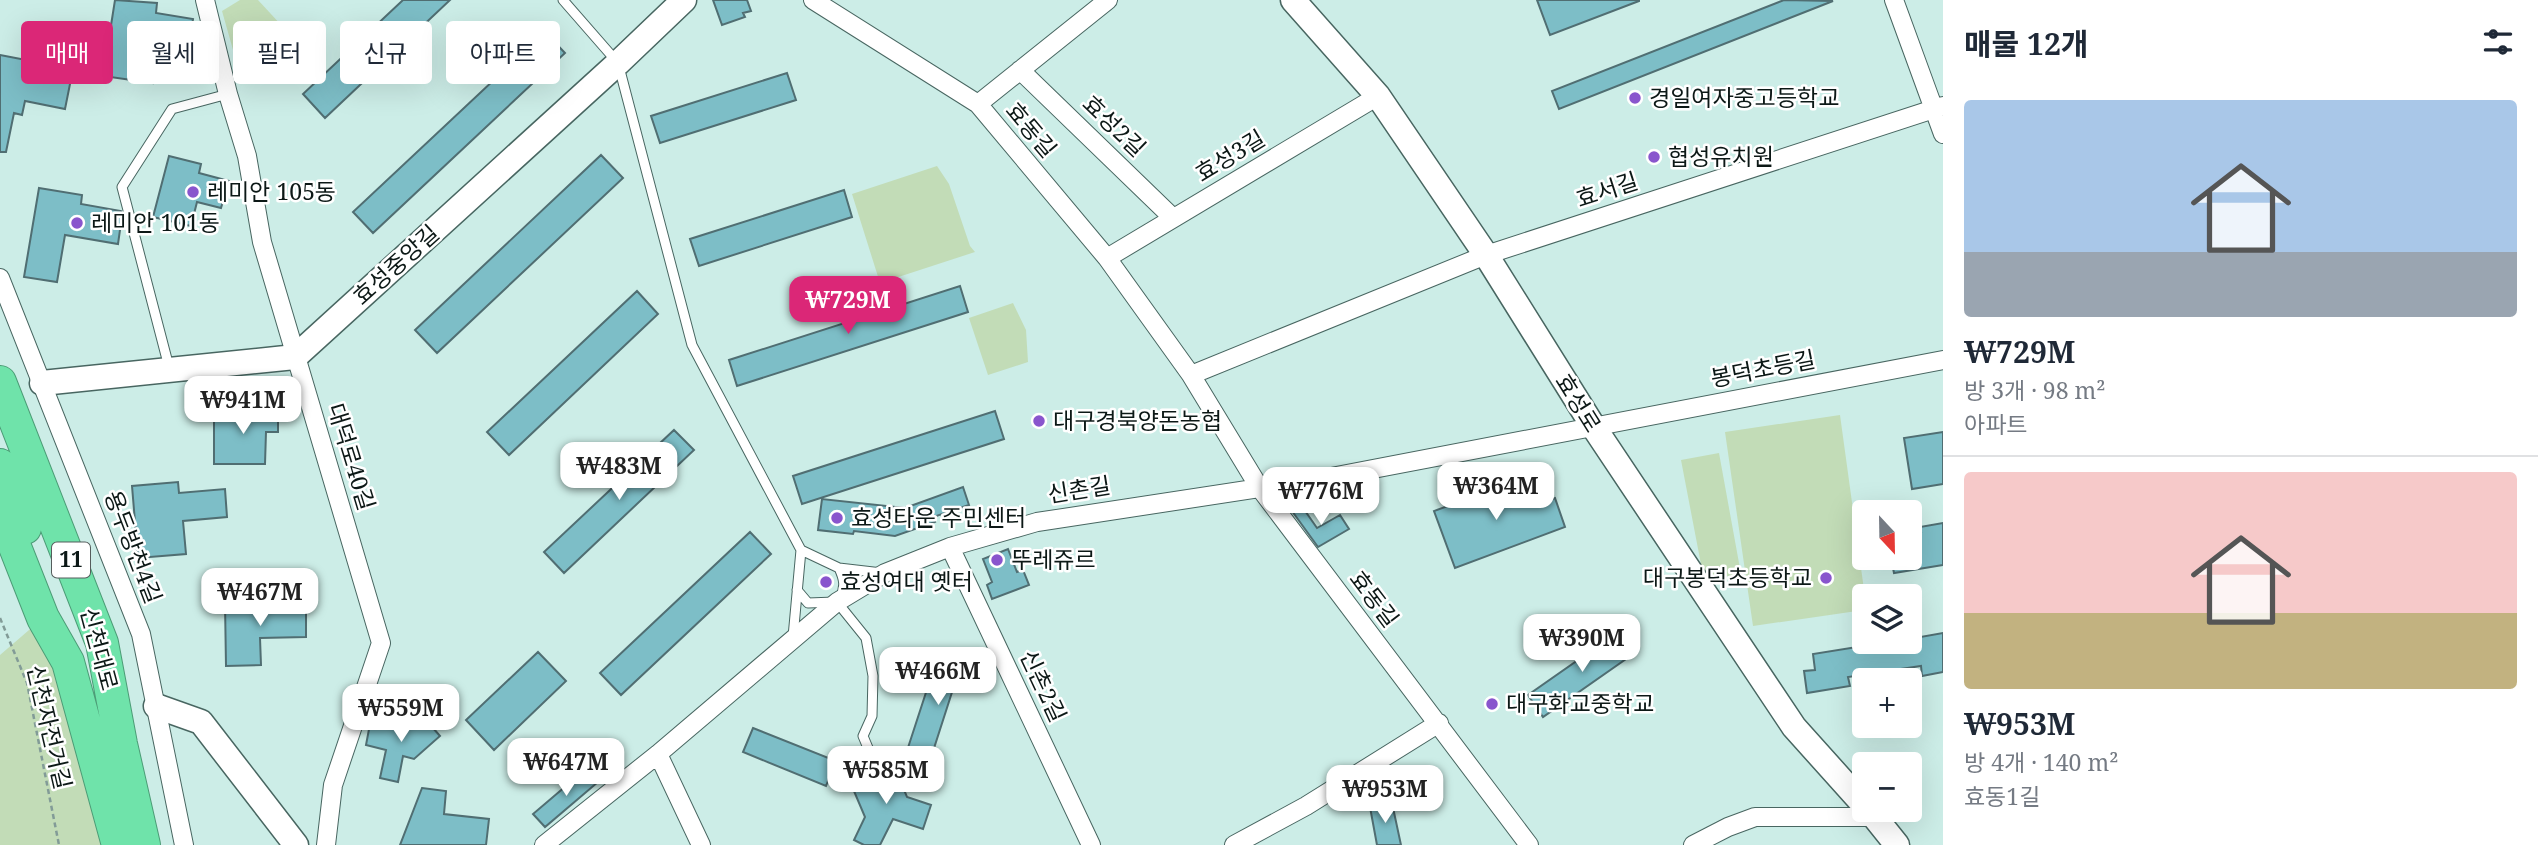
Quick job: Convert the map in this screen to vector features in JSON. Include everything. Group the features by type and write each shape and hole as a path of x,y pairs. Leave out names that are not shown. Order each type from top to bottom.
{"highway":[{"name":"신천대로","path":"0,382 102,643 144,845"},
{"path":"0,427 121,744"},
{"path":"0,466 46,580 68,662"},
{"name":"신천대로","path":"0,509 43,618 68,662 118,845"},
{"path":"102,643 152,813 157,845"}],"main road":[{"name":"효성중앙길","path":"295,357 684,0"},
{"name":"효성로","path":"1293,0 1378,96 1486,255 1592,426 1794,727 1852,792"},
{"path":"43,383 295,357"},
{"path":"156,706 201,722 296,845"},
{"name":"효성로","path":"1878,822 1897,845"}],"street":[{"name":"대덕로40길","path":"205,0 228,94 247,156 262,242 381,643 332,785 326,845"},
{"name":"효동길","path":"813,0 978,104 1107,258 1191,375 1258,487 1529,845"},
{"path":"978,104 1108,0"},
{"path":"1894,0 1938,108 1943,134"},
{"name":"효성2길","path":"1020,69 1173,218"},
{"name":"효성3길","path":"1107,258 1378,96"},
{"name":"효서길","path":"1486,255 1938,108"},
{"path":"1191,375 1486,255"},
{"name":"용두방천4길","path":"0,278 141,634 184,845"},
{"name":"봉덕초등길","path":"1592,426 1943,360"},
{"name":"신촌길","path":"552,842 837,602 885,573 950,547 1037,522 1326,478 1592,426"},
{"name":"신촌2길","path":"950,547 1091,845"},
{"path":"1234,845 1306,806 1439,723"},
{"path":"658,754 701,845"},
{"path":"1693,845 1755,817 1852,812"}],"lane":[{"path":"563,0 618,63 692,345 801,550 792,638"},
{"path":"170,369 122,187 172,109 228,94"},
{"path":"801,550 839,568 885,573"},
{"path":"837,602 843,591 844,580 839,568"},
{"path":"797,590 808,603 837,602"},
{"path":"837,602 866,638 873,676 872,716 863,736 868,748"}],"path":[{"name":"신천자전거길","path":"0,618 27,682 59,845"}],"green space":[{"path":"240,0 258,0 277,21 233,21 233,50 222,11"},
{"path":"937,166 949,184 970,246 975,252 880,283 852,194"},
{"path":"1013,303 1026,330 1028,362 988,375 969,318"},
{"path":"1840,415 1852,502 1852,570 1861,570 1863,584 1852,584 1852,612 1753,626 1725,432"},
{"path":"1719,453 1741,574 1704,580 1681,460"},
{"path":"43,618 102,845 0,845 0,655"}],"building":[{"path":"115,0 157,3 156,13 193,19 127,21 127,79 113,77 112,21"},
{"path":"403,0 450,0 428,21 381,21"},
{"path":"713,0 747,0 751,11 743,13 745,17 722,25"},
{"path":"1537,0 1639,0 1639,1 1550,35"},
{"path":"1784,0 1833,1 1559,109 1552,91"},
{"path":"0,55 21,59 21,84 70,84 65,109 25,101 22,115 14,113 6,152 0,152"},
{"path":"340,59 340,84 361,84 325,118 303,94 314,84 326,84 326,72"},
{"path":"787,73 796,100 660,143 651,116"},
{"path":"490,84 532,84 373,233 353,212"},
{"path":"601,155 623,178 437,353 415,330"},
{"name":"레미안 105동","path":"169,156 201,164 199,173 229,181 221,208 197,202 191,226 153,217"},
{"name":"레미안 101동","path":"39,188 82,195 81,204 121,211 118,244 65,235 57,282 24,277"},
{"path":"844,190 852,217 699,266 690,239"},
{"path":"960,286 968,312 737,386 729,360"},
{"path":"637,291 658,314 509,455 487,432"},
{"path":"214,411 278,411 278,432 266,432 265,464 214,464"},
{"path":"995,411 1004,439 802,504 793,476"},
{"path":"674,430 694,450 564,573 544,552"},
{"path":"1943,432 1943,484 1912,489 1904,438"},
{"path":"1525,478 1535,506 1555,498 1565,527 1455,568 1434,511"},
{"path":"178,482 179,493 225,489 227,517 183,521 186,554 138,558 132,486"},
{"path":"963,487 969,505 933,517 935,522 895,536 818,530 822,499 905,508"},
{"path":"1301,505 1317,528 1340,515 1349,529 1318,547 1292,511"},
{"path":"1943,523 1943,565 1922,568 1922,527"},
{"path":"750,532 771,554 621,695 600,673"},
{"path":"1008,549 1017,572 1023,570 1029,585 992,599 987,585 992,582 983,559"},
{"path":"306,602 306,637 260,638 261,665 226,666 225,603"},
{"path":"1621,630 1636,652 1543,717 1528,695"},
{"path":"1943,633 1943,672 1922,676 1921,666 1852,668 1852,676 1848,677 1850,686 1807,693 1804,671 1815,670 1813,654 1852,648 1852,654 1922,654 1922,637"},
{"path":"975,651 985,672 954,686 927,770 903,763 933,671"},
{"path":"538,652 566,681 494,750 466,720"},
{"path":"419,712 440,736 414,759 403,756 398,782 380,778 386,750 366,745 370,724 399,730"},
{"path":"753,728 836,761 826,786 743,752"},
{"path":"894,766 907,797 931,805 923,829 893,819 880,845 864,845 854,840 865,817 851,784"},
{"path":"586,769 598,782 545,827 533,814"},
{"path":"422,788 446,791 444,814 489,819 486,845 400,845"},
{"path":"1392,803 1401,845 1377,845 1370,807"}],"place":[{"name":"경일여자중고등학교","path":"1635,98"},
{"name":"협성유치원","path":"1654,157"},
{"name":"레미안 105동","path":"193,192"},
{"name":"레미안 101동","path":"77,223"},
{"name":"대구경북양돈농협","path":"1039,421"},
{"name":"효성타운 주민센터","path":"837,518"},
{"name":"뚜레쥬르","path":"997,560"},
{"name":"대구봉덕초등학교","path":"1826,578"},
{"name":"효성여대 옛터","path":"826,582"},
{"name":"대구화교중학교","path":"1492,704"}]}
